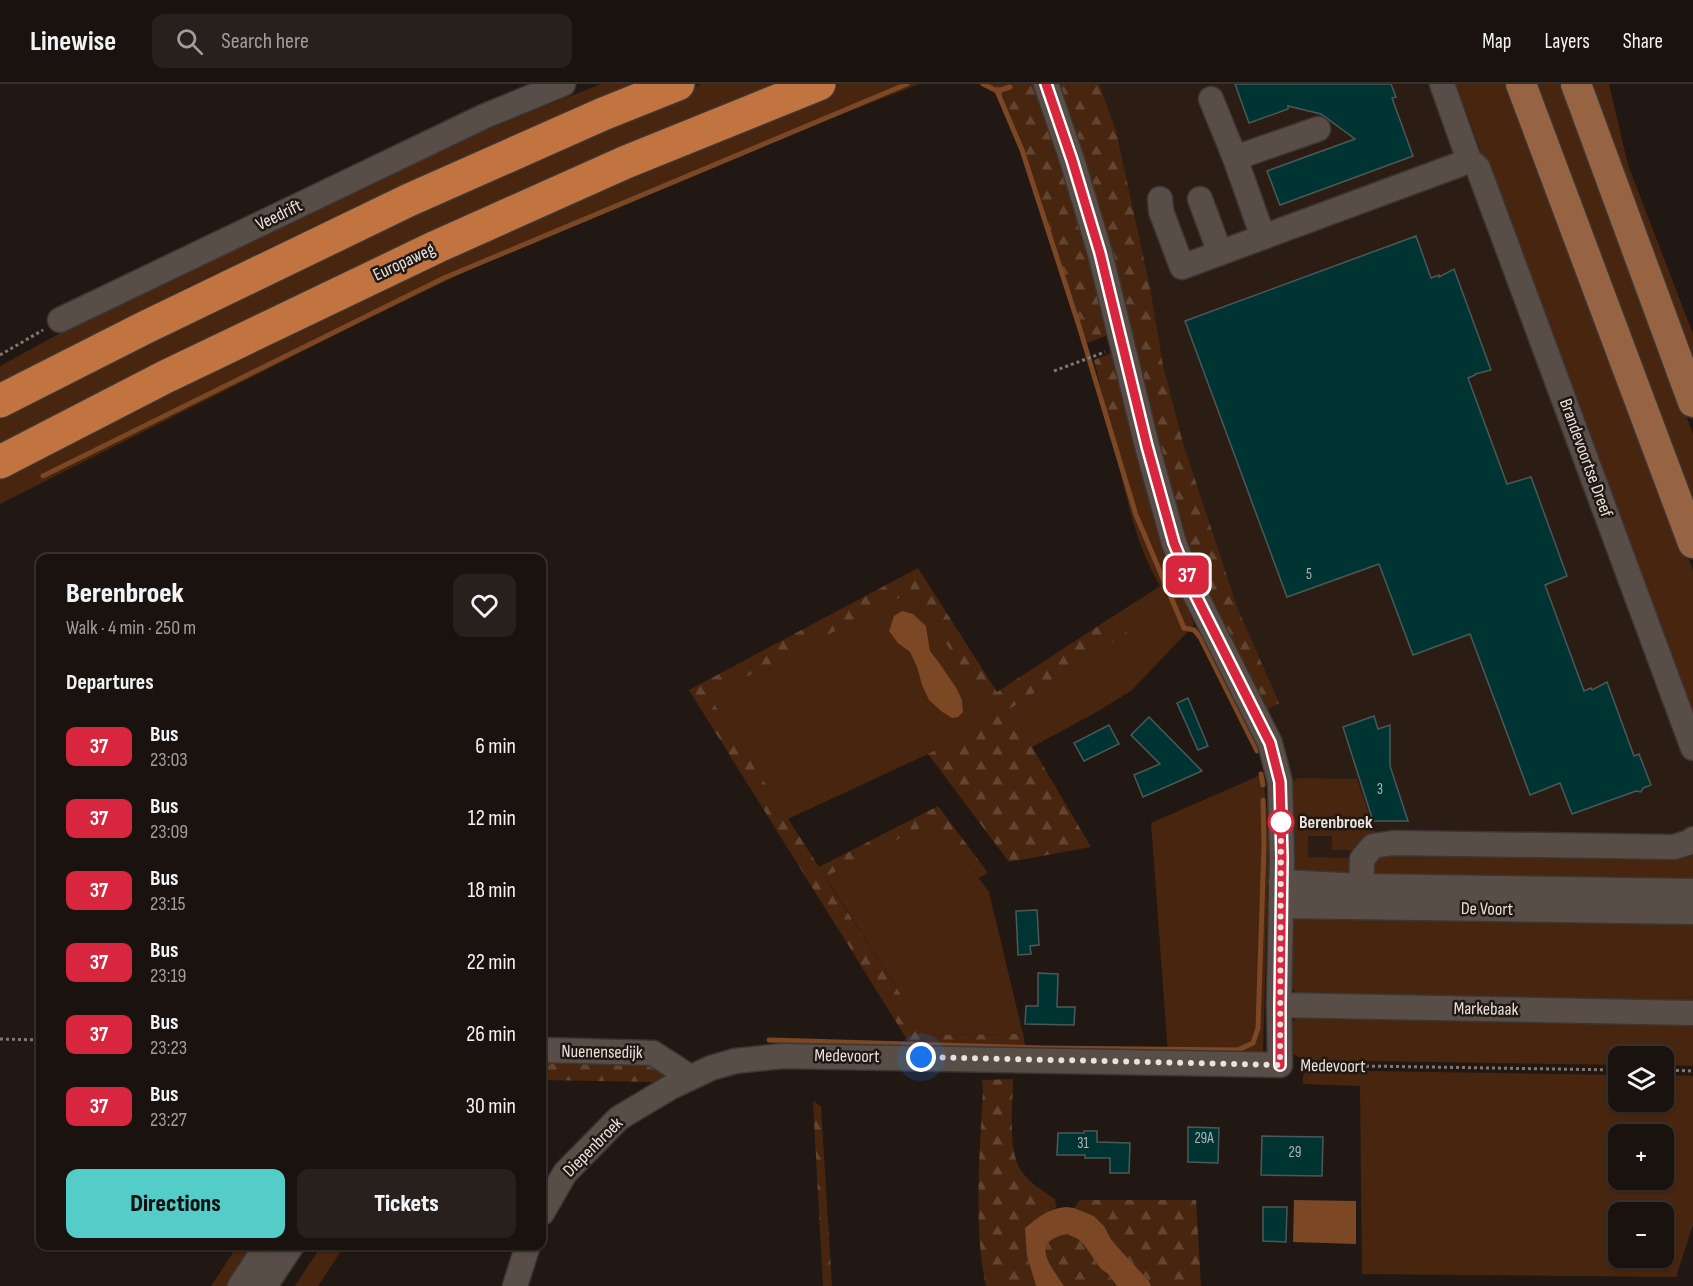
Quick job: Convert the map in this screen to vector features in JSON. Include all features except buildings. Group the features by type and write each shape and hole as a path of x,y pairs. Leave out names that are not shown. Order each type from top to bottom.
{"highway":[{"path":"0,401 144,328 409,200 603,114 678,84"},
{"name":"Europaweg","path":"0,462 165,376 436,247 626,162 819,84"}],"main road":[{"path":"1521,84 1693,543"},
{"path":"1576,84 1693,402"}],"street":[{"name":"Veedrift","path":"60,320 485,117 563,84"},
{"path":"1046,84 1088,212 1174,543 1193,590 1270,743 1280,782 1280,1065"},
{"name":"Brandevoortse Dreef","path":"1442,84 1693,748"},
{"path":"1211,99 1263,237"},
{"path":"1235,158 1318,129"},
{"path":"1160,199 1161,212 1182,267 1458,165 1474,164"},
{"path":"1200,199 1220,253"},
{"path":"1361,896 1362,859 1373,846 1393,843 1674,847 1693,839"},
{"name":"De Voort","path":"1361,896 1693,891"},
{"name":"De Voort","path":"1281,894 1693,912"},
{"name":"Markebaak","path":"1280,1005 1693,1013"},
{"name":"Nuenensedijk","path":"546,1050 653,1053 690,1077"},
{"name":"Medevoort","path":"690,1077 735,1061 783,1056 1280,1065"},
{"name":"Diepenbroek","path":"546,1206 565,1173 619,1118 690,1077"},
{"path":"240,1286 264,1250"},
{"path":"265,1286 289,1250"},
{"path":"515,1286 526,1250"}],"path":[{"path":"0,355 60,320"},
{"path":"1054,371 1123,346"},
{"path":"0,1039 36,1040"},
{"name":"Medevoort","path":"1280,1065 1608,1070"},
{"path":"1674,1070 1693,1071"}],"shaded area":[{"path":"1088,84 1492,84 1693,627 1693,872 1298,872 1280,741 1266,703 1214,598"},
{"path":"902,611 913,614 926,626 930,651 957,689 962,700 963,712 958,717 952,718 929,700 910,652 898,643 889,631 894,616"},
{"path":"1294,1200 1356,1201 1356,1244 1293,1242"},
{"path":"1066,1207 1094,1216 1104,1226 1112,1241 1151,1286 1117,1286 1101,1269 1084,1245 1067,1234 1048,1243 1046,1249 1049,1263 1064,1286 1036,1286 1027,1256 1025,1228 1048,1212"}],"green space":[{"path":"601,84 634,84 486,146 351,208 179,291 0,383 0,366 95,314 354,190 488,129"},
{"path":"701,84 792,84 0,450 0,413 552,146"},
{"path":"839,84 920,84 816,124 475,267 0,504 0,479 165,393 627,169"},
{"path":"987,84 1038,84 1060,151 1111,334 1087,343 1000,93"},
{"path":"1056,84 1099,84 1116,131 1150,288 1163,366 1183,443 1237,607 1279,703 1264,711 1200,588 1173,502"},
{"path":"1456,84 1512,84 1693,571 1693,728"},
{"path":"1529,84 1561,84 1693,434 1693,528"},
{"path":"1590,84 1609,84 1628,165 1693,334 1693,380"},
{"path":"1116,351 1132,412 1108,417 1094,360"},
{"path":"1132,412 1165,544 1194,625 1132,690 1032,747 1008,710 1126,633 1109,619 1160,586 1134,525 1108,417"},
{"path":"918,568 997,692 1109,619 1127,633 1008,710 1091,847 1009,862 928,754 996,717 911,592 709,696 819,867 938,806 988,873 979,878 935,820 825,877 927,1035 1023,1034 1026,1051 913,1049 689,690"},
{"path":"911,592 996,717 928,754 788,819 708,696","holes":["926,626 930,651 957,689 962,700 963,712 922,685 910,652"]},
{"path":"1263,774 1269,831 1263,1054 1168,1053 1151,823"},
{"path":"1296,779 1357,779 1376,834 1364,840 1355,850 1332,850 1332,836 1308,836 1308,857 1353,858 1347,875 1296,874 1292,867 1290,785"},
{"path":"935,819 989,892 1023,1034 927,1035 825,876"},
{"path":"1693,845 1693,885 1378,878 1373,873 1373,860 1377,854"},
{"path":"1693,915 1693,1006 1299,996 1285,981 1293,917"},
{"path":"1303,1014 1693,1021 1693,1066 1674,1065 1674,1046 1608,1046 1608,1065 1303,1060 1292,1053 1290,1023"},
{"path":"546,1059 656,1064 665,1074 654,1082 546,1080"},
{"path":"1307,1070 1608,1075 1608,1112 1674,1112 1674,1075 1693,1076 1693,1225 1676,1277 1362,1274 1360,1086 1303,1084 1303,1076"},
{"path":"1013,1079 1012,1128 1017,1164 1029,1180 1055,1199 1056,1208 1046,1212 1027,1256 1036,1286 986,1286 979,1214 982,1080"},
{"path":"813,1101 821,1107 832,1286 823,1286"},
{"path":"1080,1200 1196,1200 1201,1286 1151,1286 1112,1241 1104,1226 1094,1216 1074,1208"},
{"path":"1067,1234 1084,1245 1101,1269 1117,1286 1064,1286 1049,1263 1046,1249 1048,1243 1055,1238"},
{"path":"235,1250 260,1250 236,1286 211,1286"},
{"path":"319,1250 342,1250 318,1286 295,1286"}],"waterway":[{"path":"43,476 444,278 907,84"},
{"path":"983,84 997,91"},
{"path":"1010,87 997,91 1022,150 1080,329 1136,515 1184,628 1194,630 1200,637 1257,751"},
{"path":"1261,774 1263,785"},
{"path":"769,1040 1041,1048 1238,1050 1253,1043 1258,1028 1264,845 1263,800"}],"bus line":[{"name":"37","path":"1046,84 1100,253 1147,446 1174,543 1193,590 1270,743 1280,782 1282,858 1280,1065"}],"place":[{"name":"Berenbroek","path":"1281,822"}],"route":[{"path":"921,1057 1280,1065 1281,822"}]}
